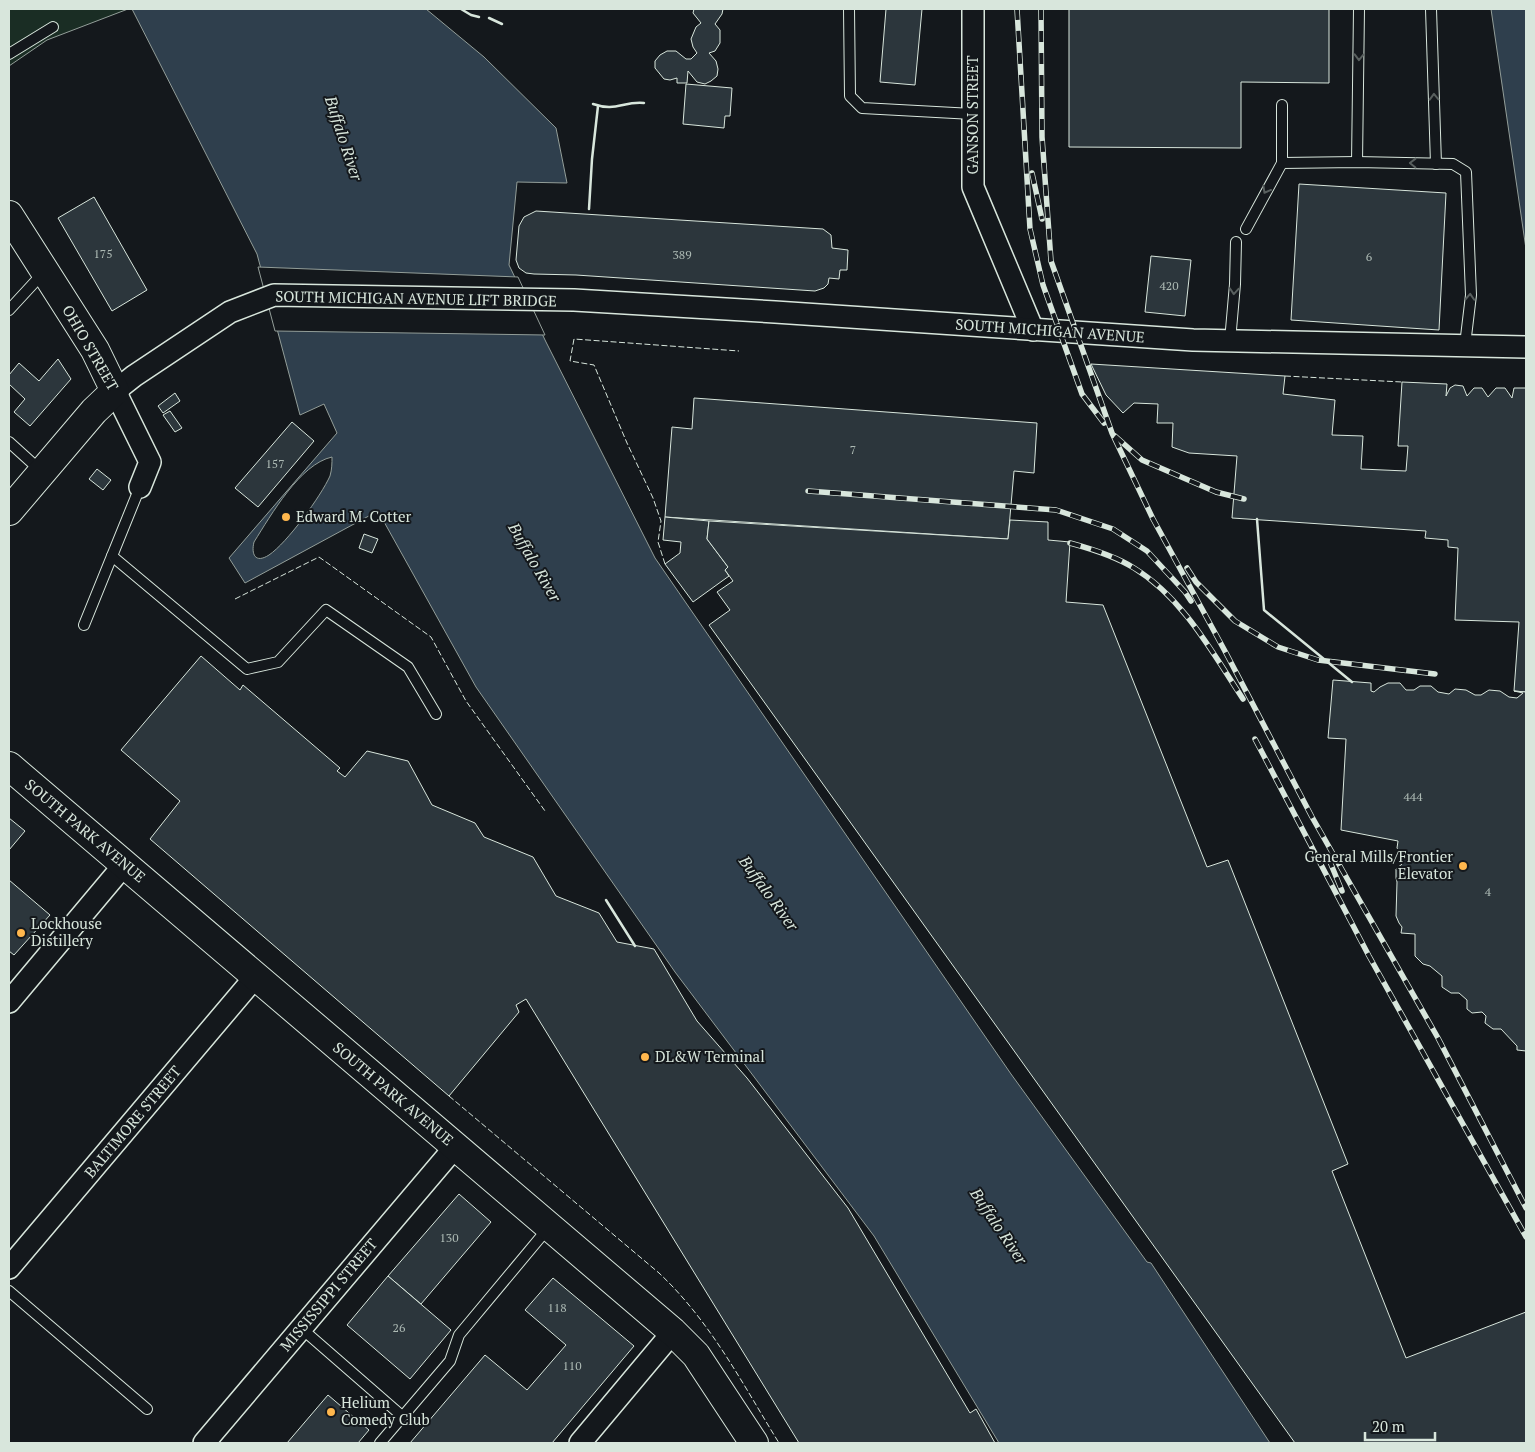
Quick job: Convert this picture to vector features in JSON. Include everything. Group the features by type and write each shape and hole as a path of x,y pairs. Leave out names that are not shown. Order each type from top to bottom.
{"street":[{"name":"GANSON STREET","path":"972,9 973,187 1033,330"},
{"name":"OHIO STREET","path":"9,215 94,350 150,462 140,487"},
{"name":"SOUTH MICHIGAN AVENUE LIFT BRIDGE","path":"115,391 134,376 230,312 274,295 574,300"},
{"name":"SOUTH MICHIGAN AVENUE","path":"574,300 1193,340 1526,347"},
{"path":"9,511 94,411 115,391"},
{"name":"SOUTH PARK AVENUE","path":"9,766 673,1332 696,1355 754,1443"},
{"path":"9,1002 124,865"},
{"name":"BALTIMORE STREET","path":"9,1268 256,976"},
{"name":"MISSISSIPPI STREET","path":"204,1443 455,1146"},
{"path":"580,1443 673,1332"}],"lane":[{"path":"849,9 850,96 862,108 973,114"},
{"path":"1357,162 1359,9"},
{"path":"1431,9 1436,164"},
{"path":"9,54 53,27"},
{"path":"1246,229 1282,163 1282,105"},
{"path":"1282,163 1453,164 1466,172 1471,295 1465,345"},
{"path":"1230,341 1235,284 1236,242"},
{"path":"9,310 45,272"},
{"path":"9,442 42,472"},
{"path":"84,625 140,487"},
{"path":"112,556 247,669 278,662 326,610 408,667 436,714"},
{"path":"380,1443 450,1361 458,1335 550,1227"},
{"path":"9,1291 147,1408"},
{"path":"301,1328 402,1416"}],"green space":[{"path":"9,9 128,9 47,40 9,66"}],"water":[{"name":"Buffalo River","path":"132,9 426,9 484,57 556,128 567,183 517,182 509,265 655,558 1011,1074 1147,1262 1151,1263 1270,1443 999,1443 874,1236 675,972 476,687 378,511 245,583 229,558 337,433 324,404 300,415 257,254","holes":["332,457 331,473 326,485 294,530 269,555 264,558 257,558 253,550 254,542 287,492 309,469"]},
{"path":"1491,9 1526,9 1526,249"}],"pier":[{"path":"258,267 518,277 545,335 275,331"}],"building":[{"path":"694,9 723,9 715,24 720,30 720,43 715,51 709,53 716,61 717,76 705,84 697,82 688,71 687,83 677,83 677,78 664,79 655,68 655,61 660,55 667,51 676,51 686,59 691,59 697,53 691,39 696,27 701,23 693,13"},
{"path":"886,9 922,9 915,85 880,82"},
{"path":"1069,9 1329,9 1329,83 1241,82 1241,148 1069,147"},
{"path":"686,84 732,88 730,116 725,116 724,128 683,124"},
{"path":"1299,184 1446,193 1439,330 1291,320"},
{"path":"94,197 147,290 112,311 58,218"},
{"path":"536,211 823,229 831,235 832,248 848,250 847,270 840,270 839,279 829,278 828,284 824,288 815,291 526,273 519,268 516,260 519,226 524,217"},
{"path":"1151,256 1191,260 1185,316 1145,312"},
{"path":"58,359 71,379 30,426 14,412 25,399 9,384 9,375 19,363 39,381"},
{"path":"1091,364 1285,376 1283,394 1335,400 1332,435 1363,436 1361,469 1406,471 1408,446 1398,446 1402,382 1447,384 1446,396 1450,388 1455,385 1463,386 1467,396 1474,388 1482,388 1488,397 1496,388 1505,388 1512,398 1514,388 1526,388 1526,692 1514,691 1519,622 1455,620 1458,548 1448,547 1448,540 1425,538 1426,531 1232,518 1237,456 1189,453 1172,447 1173,423 1157,423 1158,404 1134,403 1123,413 1106,395"},
{"path":"175,393 180,401 163,413 158,406"},
{"path":"694,398 1037,423 1034,473 1014,471 1008,539 665,517 672,427 692,429"},
{"path":"170,411 182,428 175,432 163,415"},
{"path":"292,422 314,441 258,507 235,488"},
{"path":"97,469 111,480 103,490 89,479"},
{"path":"665,517 709,521 707,539 728,567 725,570 729,576 693,602 665,564 680,553 681,542 663,540"},
{"path":"1010,520 1048,522 1048,540 1070,542 1066,602 1103,605 1207,867 1228,860 1348,1164 1332,1171 1406,1358 1526,1312 1526,1443 1295,1443 709,625 730,610 717,592 733,581 725,570 728,567 707,539 709,521 1008,539"},
{"path":"364,534 378,539 372,553 359,548"},
{"name":"DL&W Terminal","path":"201,656 240,690 243,685 340,768 337,771 345,777 367,751 408,761 432,805 475,823 484,837 533,857 556,896 599,913 617,942 654,949 697,1021 747,1078 848,1208 970,1413 976,1409 995,1443 799,1443 526,999 516,1005 519,1012 449,1096 150,839 180,801 121,750"},
{"name":"General Mills/Frontier Elevator","path":"1333,680 1371,683 1371,691 1374,692 1388,683 1400,683 1406,690 1414,690 1420,686 1431,686 1438,692 1449,694 1455,689 1466,690 1475,695 1481,695 1489,690 1500,691 1509,697 1517,698 1523,693 1514,691 1526,692 1526,1051 1517,1050 1517,1046 1501,1029 1493,1029 1485,1023 1486,1016 1482,1012 1472,1013 1467,1009 1467,1000 1459,993 1451,993 1442,987 1442,976 1430,966 1423,964 1415,956 1415,934 1401,933 1402,927 1396,916 1396,869 1402,864 1402,855 1397,848 1398,841 1341,830 1346,739 1328,738"},
{"path":"9,818 25,831 9,850"},
{"name":"Lockhouse Distillery","path":"9,880 50,915 14,955 9,951"},
{"path":"459,1194 491,1222 421,1304 388,1276"},
{"path":"388,1276 451,1330 410,1379 347,1325"},
{"path":"553,1278 634,1346 552,1443 410,1443 485,1355 527,1390 566,1345 525,1310"},
{"name":"Helium Comedy Club","path":"328,1395 369,1430 358,1443 287,1443"}],"railway":[{"path":"1017,9 1030,229 1043,285 1082,394 1104,423"},
{"path":"1041,9 1042,137 1051,261 1112,433 1153,519 1312,817 1438,1038 1526,1208"},
{"path":"1032,173 1042,219"},
{"path":"1115,436 1142,460 1216,492 1244,499"},
{"path":"808,491 1056,510 1113,529 1147,551 1191,601"},
{"path":"1070,543 1119,560 1151,580 1182,610 1208,645 1243,699"},
{"path":"1187,568 1196,582 1235,621 1278,647 1318,660 1435,674"},
{"path":"1255,739 1369,956 1526,1237"},
{"path":"1328,857 1342,891"}],"fence":[{"path":"665,564 658,542 661,521 653,498 594,365 570,361 574,339 739,351"},
{"path":"1285,376 1402,382"},
{"path":"235,599 319,557 431,637 466,701 545,811"},
{"path":"449,1096 659,1273 678,1292 725,1354 779,1443"}],"wall":[{"path":"461,9 479,17"},
{"path":"489,18 502,24"},
{"path":"593,104 614,107 630,103 644,103"},
{"path":"589,209 598,106"},
{"path":"1257,519 1264,610 1352,682"},
{"path":"606,900 635,946"}],"place":[{"name":"Edward M. Cotter","path":"286,517"},
{"name":"General Mills/Frontier Elevator","path":"1463,866"},
{"name":"Lockhouse Distillery","path":"21,933"},
{"name":"DL&W Terminal","path":"645,1057"},
{"name":"Helium Comedy Club","path":"331,1412"}]}
